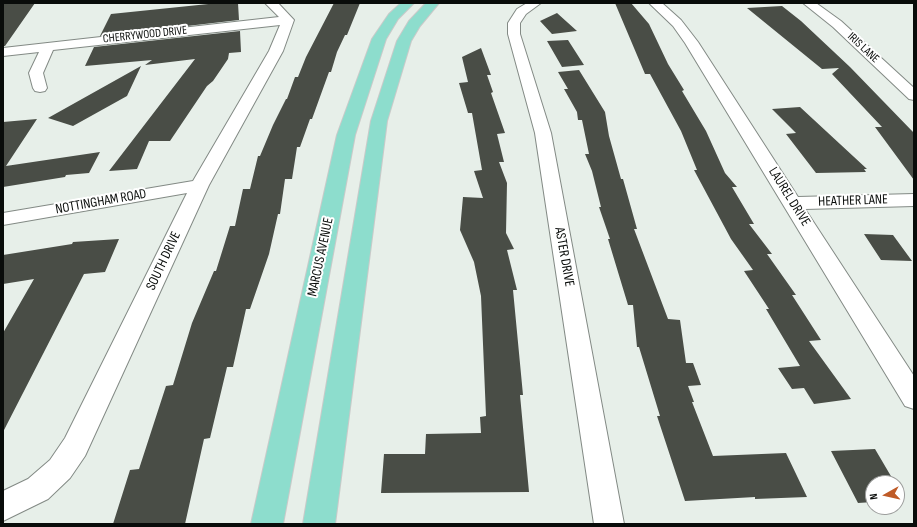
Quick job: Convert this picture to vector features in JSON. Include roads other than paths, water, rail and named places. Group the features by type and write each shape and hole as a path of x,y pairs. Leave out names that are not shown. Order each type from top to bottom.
{"main road":[{"name":"MARCUS AVENUE","path":"267,524 346,135 379,39 392,17 408,3"},
{"path":"319,524 379,121 404,41 414,24 433,3"}],"street":[{"path":"272,3 288,20"},
{"name":"ASTER DRIVE","path":"535,3 521,12 514,23 514,34 543,133 610,524"},
{"name":"LAUREL DRIVE","path":"656,3 677,23 691,42 914,398"},
{"name":"IRIS LANE","path":"810,3 837,24 914,96"},
{"name":"CHERRYWOOD DRIVE","path":"3,52 288,20"},
{"name":"SOUTH DRIVE","path":"6,505 38,489 60,469 75,448 200,185 276,51 288,20"},
{"path":"40,88 36,73 48,46"},
{"name":"NOTTINGHAM ROAD","path":"3,219 200,185"},
{"name":"HEATHER LANE","path":"793,204 914,200"}]}
